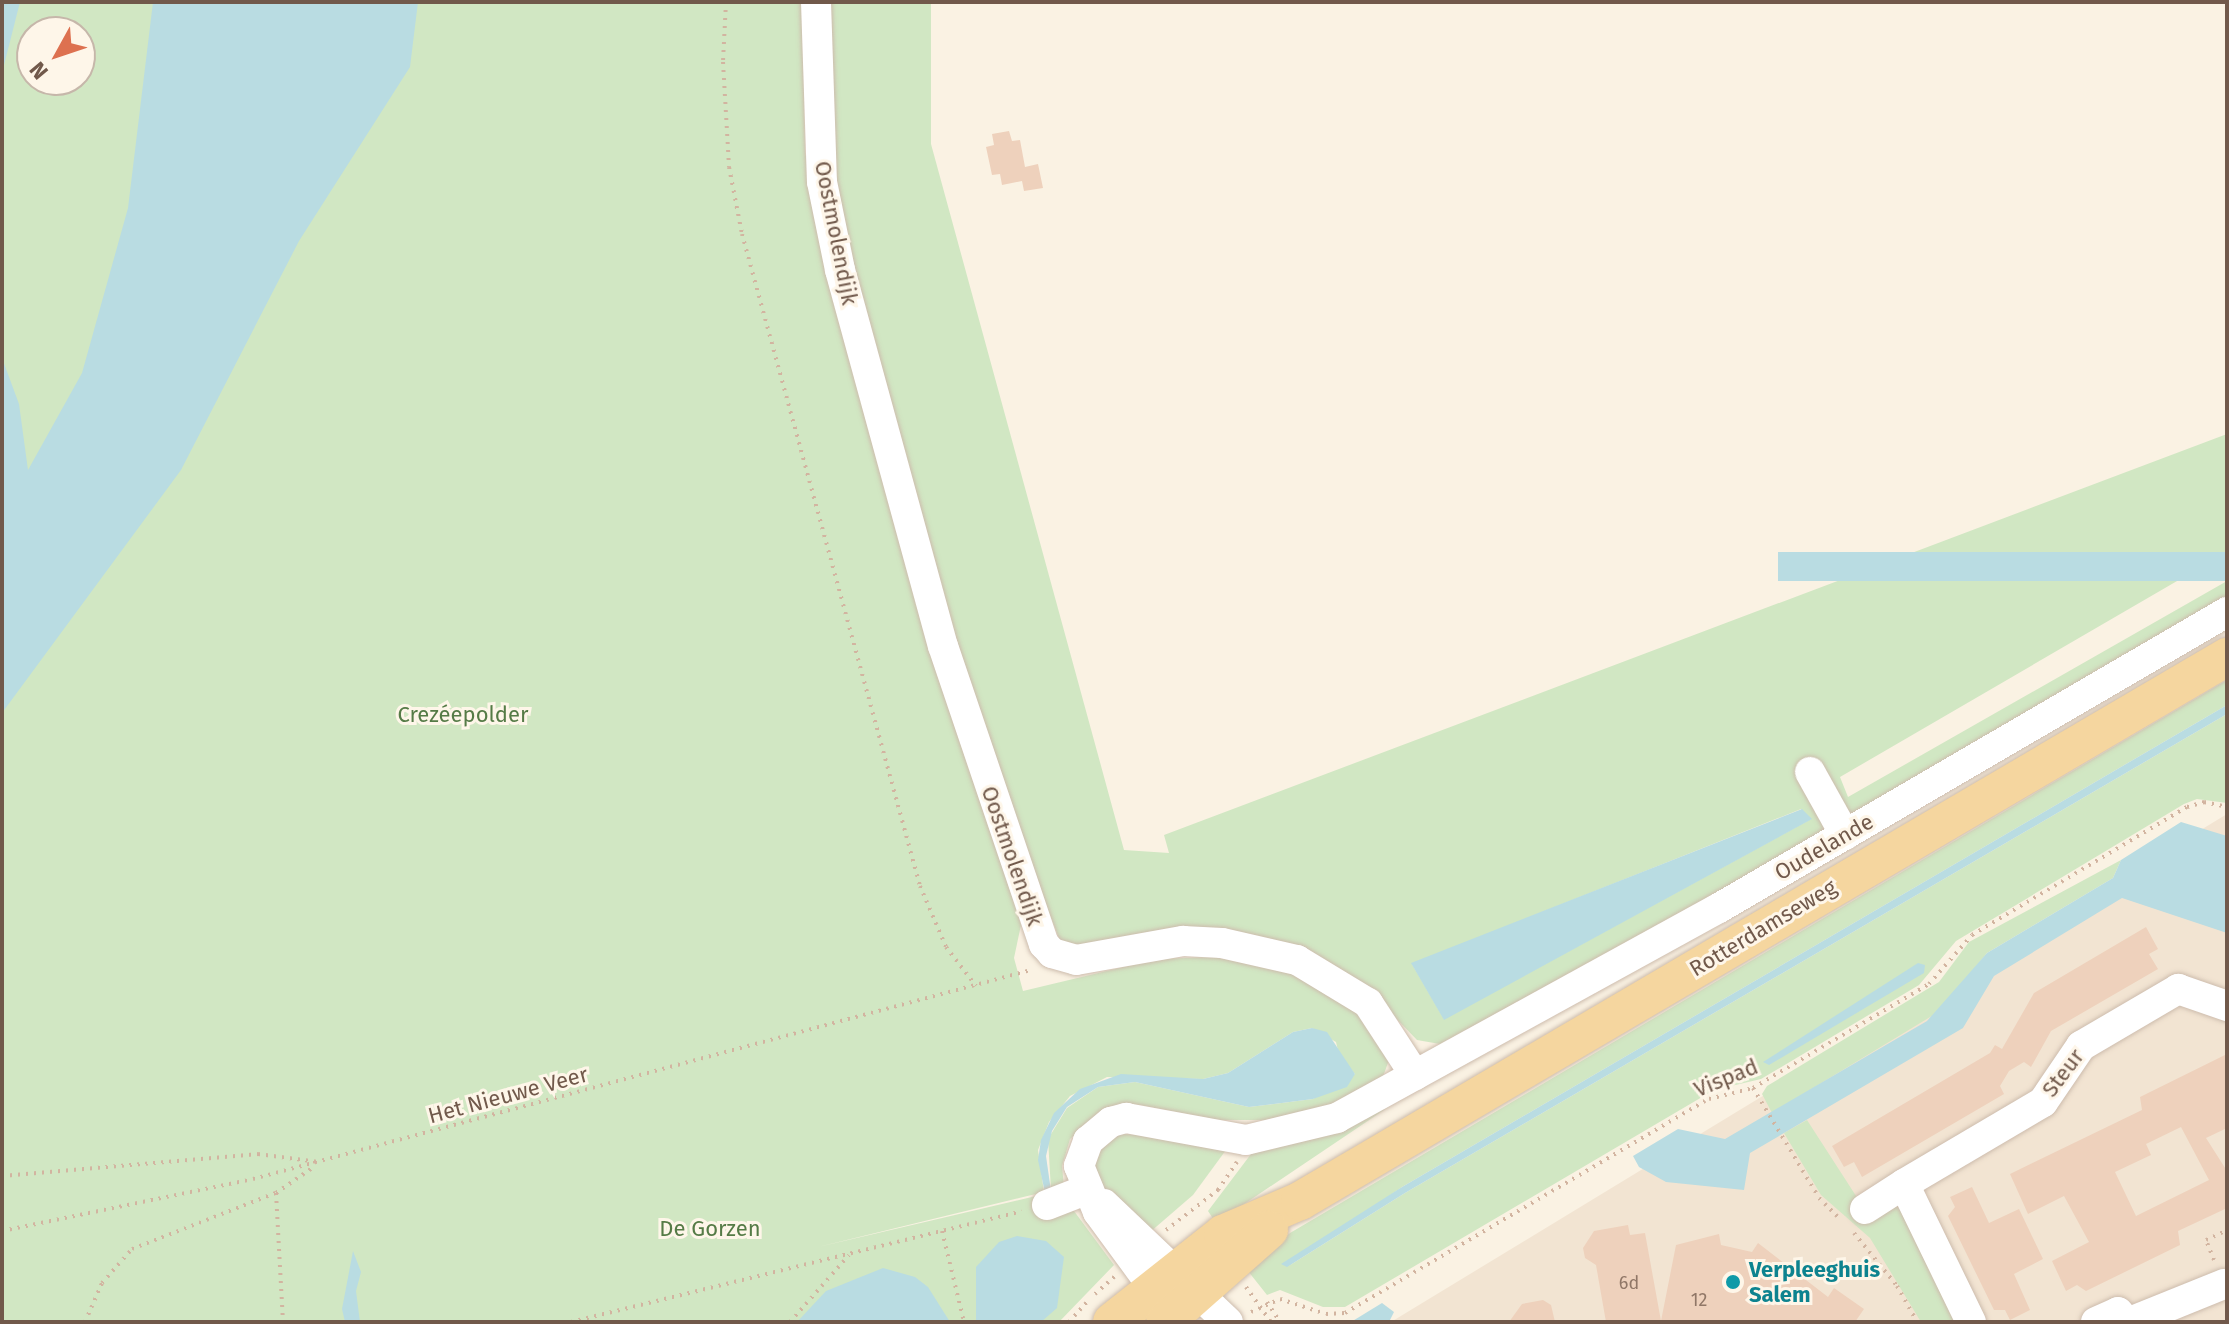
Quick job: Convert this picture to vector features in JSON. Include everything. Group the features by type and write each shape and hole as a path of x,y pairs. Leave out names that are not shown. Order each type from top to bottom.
{"main road":[{"name":"Rotterdamseweg","path":"1102,1310 1174,1301 1223,1234 1300,1201 2227,657"}],"street":[{"name":"Oostmolendijk","path":"816,2 822,182 840,270 943,646 1044,944 1052,953 1076,960 1183,941 1234,945 1297,960 1336,979 1368,1003 1415,1075"},
{"name":"Oudelande","path":"1415,1075 1845,835 2227,612"},
{"path":"1810,772 1845,835"},
{"name":"Steur","path":"1855,1216 2043,1102 2081,1046 2178,989 2227,1006"},
{"path":"1228,1322 1174,1301 1088,1189 1079,1166 1082,1153 1111,1122 1126,1118 1246,1140 1337,1118 1415,1075"},
{"path":"1904,1184 1971,1322"},
{"path":"1047,1205 1088,1189"},
{"path":"2096,1322 2118,1312 2129,1322 2224,1284"}],"path":[{"path":"726,2 723,62 729,167 742,234 920,886 946,947 976,986"},
{"name":"Vispad","path":"1271,1322 1259,1305 1293,1301 1326,1314 1345,1313 1709,1099 1753,1088 1929,984 1957,946 2187,807 2204,802 2227,807"},
{"name":"Het Nieuwe Veer","path":"2,1231 320,1162 1019,974"},
{"path":"1753,1088 1819,1198 1855,1216 1917,1322"},
{"path":"1190,1212 1218,1190 1246,1140"},
{"path":"2,1176 258,1154 320,1162"},
{"path":"85,1322 102,1283 132,1249 276,1193 320,1162"},
{"path":"276,1193 283,1322"},
{"path":"571,1322 1047,1205"},
{"path":"2224,1284 2206,1240 2227,1230"},
{"path":"942,1231 964,1322"},
{"path":"790,1322 851,1253"},
{"path":"1069,1322 1102,1310 1114,1276"},
{"path":"1267,1302 1280,1322"},
{"path":"609,1313 611,1322"}],"shaded area":[{"path":"2227,814 2227,1322 1391,1322"}],"green space":[{"name":"Crezéepolder","path":"2,2 803,2 805,152 826,267 910,577 1021,925 1014,958 1023,991 1157,959 1213,957 1284,969 1359,1014 1389,1060 1381,1082 1335,1104 1266,1120 1218,1120 1140,1105 1107,1109 1070,1139 1062,1166 1064,1187 1051,1190 1048,1139 1067,1108 1098,1087 1135,1082 1249,1107 1313,1099 1355,1074 1339,1055 1336,1042 1312,1028 1293,1032 1228,1073 1203,1079 1107,1077 1070,1096 1049,1122 1038,1150 1044,1192 818,1247 1049,1193 1074,1211 1114,1265 1059,1322 2,1322"},
{"path":"825,2 931,2 931,144 1124,850 1169,853 1164,835 2227,434 2227,552 1840,777 1848,797 2227,581 2227,602 1834,832 1440,1044 1417,1040 1391,1013 1311,956 1081,949 1061,943 995,775 852,284 823,112","holes":["1801,809 1811,819 1444,1019 1412,964"]},
{"path":"2227,680 2227,705 1402,1187 1287,1267 1405,1193 2227,714 2227,803 2197,799 2184,804 1956,941 1919,985 1761,1079 1714,1090 1345,1307 1323,1307 1280,1290 1267,1295 1248,1271 1290,1233"},
{"path":"2121,860 2113,878 1987,953 1940,1011 1772,1113 1762,1094 1767,1086 1939,982 1969,942"},
{"path":"1387,1108 1216,1223 1208,1211 1251,1154 1346,1127"},
{"path":"1807,1120 1858,1199 1896,1197 1955,1322 1921,1322 1870,1238 1821,1195 1784,1133"},
{"path":"1119,1134 1146,1135 1226,1150 1193,1195 1149,1233 1109,1199 1094,1164 1101,1147"}],"water":[{"path":"2,2 20,2 16,16 2,73"},
{"path":"153,2 418,2 410,67 299,241 181,470 2,713 2,358 19,404 28,470 82,373 128,208"},
{"path":"1778,552 2227,552 2227,581 1778,581"},
{"path":"2227,705 2227,714 1405,1193 1287,1267 1281,1264 1402,1187"},
{"path":"1802,809 1812,819 1444,1020 1411,963"},
{"path":"2181,822 2227,836 2227,933 2122,898 1994,976 1963,1028 1750,1153 1744,1190 1666,1182 1639,1167 1633,1156 1678,1129 1725,1139 1927,1021 1987,953 2113,878 2121,860"},
{"path":"1918,963 1925,965 1924,973 1769,1065 1763,1062"},
{"path":"1312,1028 1327,1032 1355,1074 1347,1087 1313,1099 1249,1107 1135,1082 1098,1087 1067,1107 1052,1131 1046,1156 1051,1191 1045,1193 1038,1160 1041,1140 1054,1113 1080,1089 1121,1074 1203,1079 1228,1073 1293,1032"},
{"path":"1017,1236 1046,1241 1064,1257 1057,1308 1041,1322 976,1322 976,1267 999,1242"},
{"path":"353,1251 361,1272 356,1291 360,1322 345,1322 342,1309"},
{"path":"883,1268 915,1277 928,1287 950,1322 797,1322 826,1291"},
{"path":"1382,1303 1394,1312 1389,1322 1351,1322"}],"building":[{"path":"1009,131 1012,141 1020,140 1025,167 1038,164 1043,188 1024,191 1022,181 1002,185 1000,174 992,175 986,147 994,145 992,134"},
{"path":"2146,927 2158,949 2149,954 2158,969 2051,1031 2031,1067 2024,1062 2009,1071 2000,1086 2004,1094 1862,1177 1854,1162 1844,1167 1832,1146 1990,1053 1995,1045 2002,1049 2034,993"},
{"path":"2227,1054 2227,1128 2206,1138 2227,1171 2227,1214 2225,1209 2178,1231 2180,1245 2086,1291 2077,1285 2066,1291 2052,1261 2089,1242 2064,1196 2028,1214 2010,1174 2142,1110 2140,1097","holes":["2181,1127 2209,1180 2136,1216 2115,1172 2151,1155 2146,1144"]},
{"path":"1972,1187 1989,1223 2019,1209 2043,1259 2014,1274 2030,1310 2010,1320 2005,1310 1994,1310 1948,1216 1955,1207 1950,1197"},
{"path":"1628,1225 1630,1235 1645,1233 1661,1321 1676,1245 1719,1234 1721,1245 1752,1252 1758,1243 1828,1297 1834,1288 1864,1309 1855,1322 1606,1322 1596,1265 1585,1258 1583,1248 1594,1231"},
{"path":"1543,1300 1551,1305 1555,1322 1509,1322 1522,1304"}],"place":[{"name":"Verpleeghuis Salem","path":"1733,1282"}],"park label":[{"name":"De Gorzen","path":"710,1229"}]}
